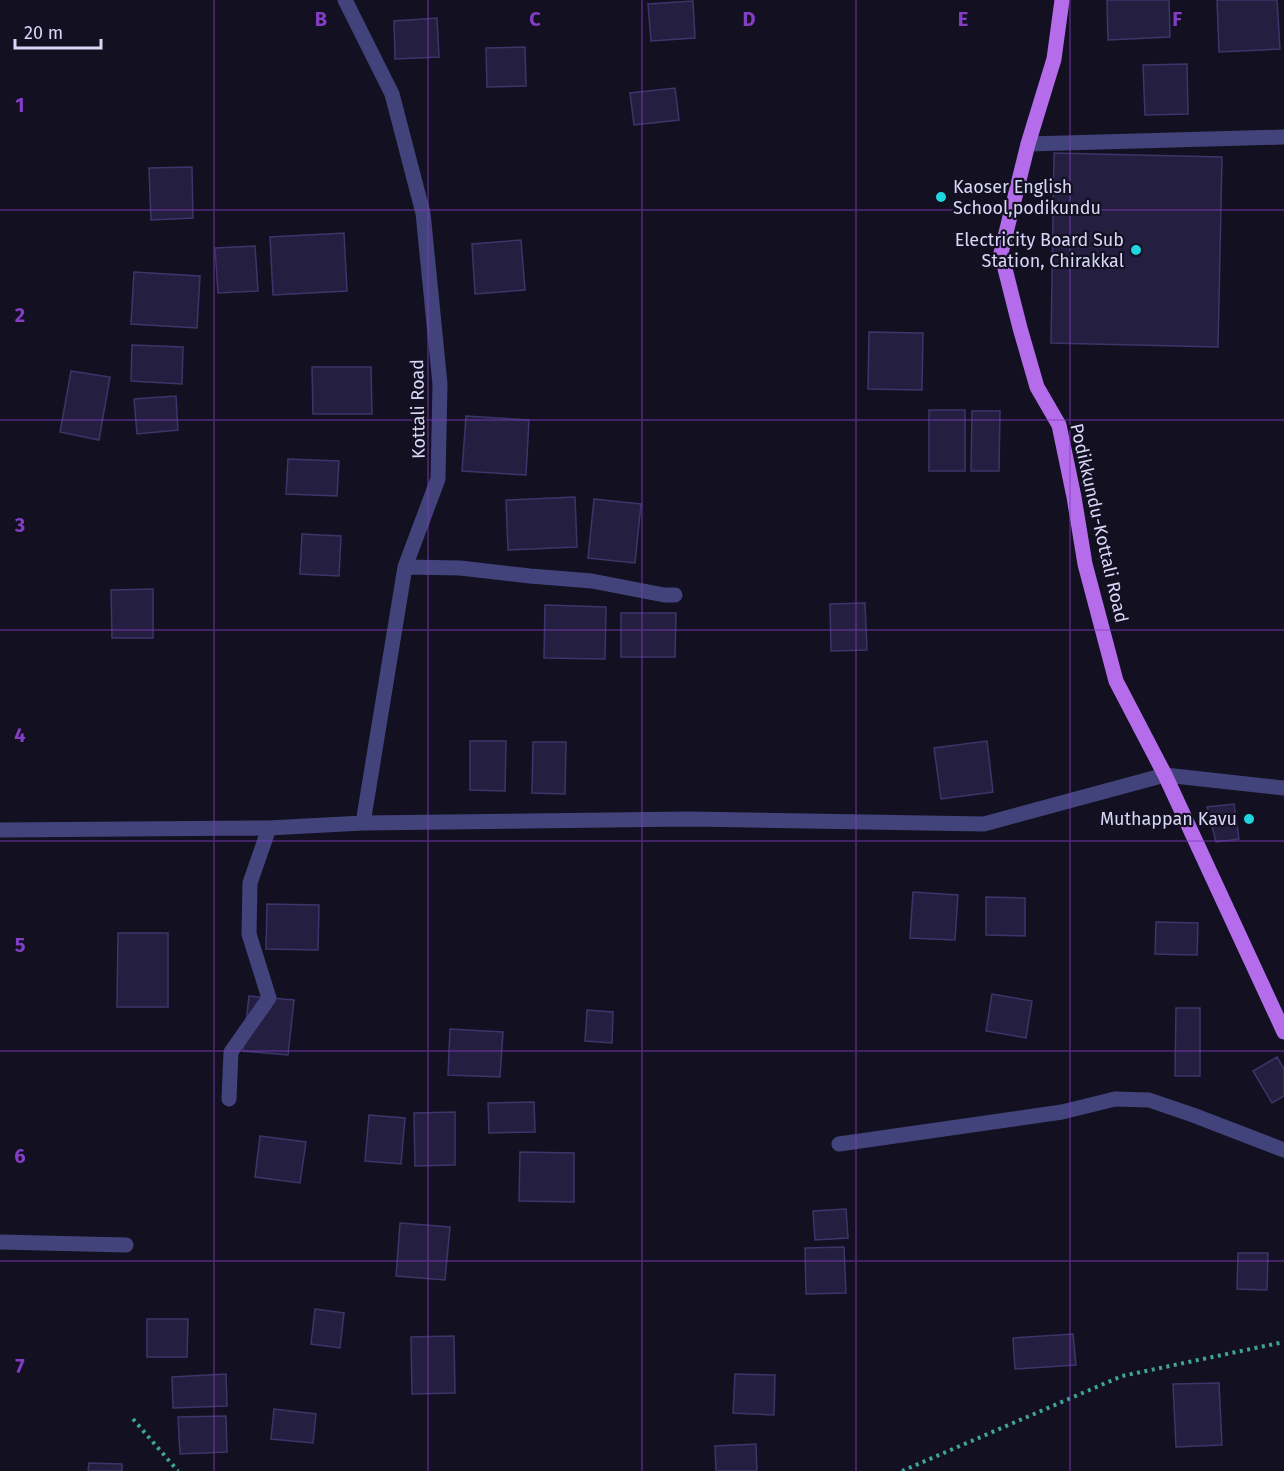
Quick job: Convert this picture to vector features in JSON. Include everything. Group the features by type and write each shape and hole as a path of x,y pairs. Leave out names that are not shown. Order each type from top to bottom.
{"main road":[{"name":"Podikkundu-Kottali Road","path":"1062,0 1054,59 1028,144 1001,253 1037,387 1059,425 1085,564 1116,681 1165,775 1284,1032"}],"street":[{"name":"Kottali Road","path":"345,0 392,94 423,213 440,384 438,480 405,567 363,823"},
{"path":"1028,144 1284,137"},
{"path":"405,567 460,568 592,581 675,596"},
{"path":"0,830 269,828 363,823 689,819 984,824 1165,775 1284,788"},
{"path":"229,1099 231,1052 270,998 249,934 250,883 269,828"},
{"path":"839,1144 1062,1112 1115,1099 1149,1100 1284,1150"},
{"path":"0,1242 126,1245"}],"path":[{"path":"902,1471 1122,1376 1284,1342"},
{"path":"133,1419 178,1471"}],"building":[{"path":"1107,0 1169,0 1170,37 1108,40"},
{"path":"1217,0 1277,0 1280,49 1219,52"},
{"path":"693,1 695,38 651,41 648,4"},
{"path":"437,18 439,57 395,59 394,21"},
{"path":"525,47 526,86 487,87 486,48"},
{"path":"1187,64 1188,114 1145,115 1143,65"},
{"path":"675,88 679,120 634,125 630,93"},
{"name":"Electricity Board Sub Station, Chirakkal","path":"1054,153 1222,157 1218,347 1051,343"},
{"path":"192,167 193,218 151,220 149,168"},
{"path":"344,233 347,291 273,295 270,237"},
{"path":"521,240 525,290 475,294 472,244"},
{"path":"255,246 258,291 218,293 215,248"},
{"path":"134,272 200,276 197,328 131,324"},
{"path":"869,332 923,333 922,390 868,389"},
{"path":"132,345 183,347 182,384 131,381"},
{"path":"312,367 371,367 372,414 313,414"},
{"path":"71,371 110,377 99,440 60,432"},
{"path":"176,396 178,430 137,434 134,399"},
{"path":"929,410 965,410 965,471 929,471"},
{"path":"972,411 1000,411 999,471 971,471"},
{"path":"466,416 529,420 526,475 462,471"},
{"path":"288,459 339,461 337,496 286,494"},
{"path":"575,497 577,547 508,550 506,500"},
{"path":"594,499 641,504 635,563 588,558"},
{"path":"302,534 341,536 339,576 300,574"},
{"path":"153,589 153,638 112,638 111,590"},
{"path":"865,603 867,650 831,651 830,604"},
{"path":"545,605 606,607 605,659 544,658"},
{"path":"621,613 676,613 675,657 621,657"},
{"path":"470,741 506,741 505,791 470,790"},
{"path":"987,741 993,792 941,799 934,748"},
{"path":"533,742 566,742 565,794 532,793"},
{"path":"1234,804 1239,839 1216,842 1207,807"},
{"path":"913,892 958,895 955,940 910,938"},
{"path":"986,897 1025,898 1025,936 986,935"},
{"path":"267,904 319,905 318,950 266,949"},
{"path":"1156,922 1198,923 1197,955 1155,954"},
{"path":"118,933 168,933 168,1007 117,1007"},
{"path":"992,994 1032,1001 1026,1038 986,1031"},
{"path":"249,996 294,1000 288,1055 243,1051"},
{"path":"1176,1008 1200,1008 1200,1076 1175,1076"},
{"path":"587,1010 613,1012 612,1043 585,1041"},
{"path":"450,1029 503,1032 500,1077 448,1075"},
{"path":"1277,1057 1284,1069 1284,1096 1272,1103 1253,1071"},
{"path":"534,1102 535,1132 489,1133 488,1103"},
{"path":"455,1112 455,1165 415,1166 414,1113"},
{"path":"369,1115 405,1118 401,1164 365,1161"},
{"path":"260,1136 306,1142 300,1183 255,1177"},
{"path":"520,1152 574,1153 574,1202 519,1201"},
{"path":"846,1209 848,1238 815,1240 813,1211"},
{"path":"400,1223 450,1227 445,1280 396,1276"},
{"path":"844,1247 846,1293 806,1294 805,1248"},
{"path":"1238,1253 1268,1253 1267,1290 1237,1289"},
{"path":"315,1309 344,1313 340,1348 311,1344"},
{"path":"147,1319 188,1319 187,1357 147,1357"},
{"path":"1073,1334 1076,1365 1015,1369 1013,1338"},
{"path":"454,1336 455,1393 412,1394 411,1337"},
{"path":"226,1374 227,1406 173,1408 172,1377"},
{"path":"735,1374 775,1375 774,1415 733,1413"},
{"path":"1219,1383 1222,1445 1176,1447 1173,1384"},
{"path":"274,1409 316,1414 313,1443 271,1439"},
{"path":"226,1416 227,1452 180,1454 178,1417"},
{"path":"756,1444 757,1471 716,1471 715,1446"},
{"path":"89,1463 122,1464 122,1471 88,1471"}],"place":[{"name":"Kaoser English School,podikundu","path":"941,197"},
{"name":"Electricity Board Sub Station, Chirakkal","path":"1136,250"},
{"name":"Muthappan Kavu","path":"1249,819"}]}
